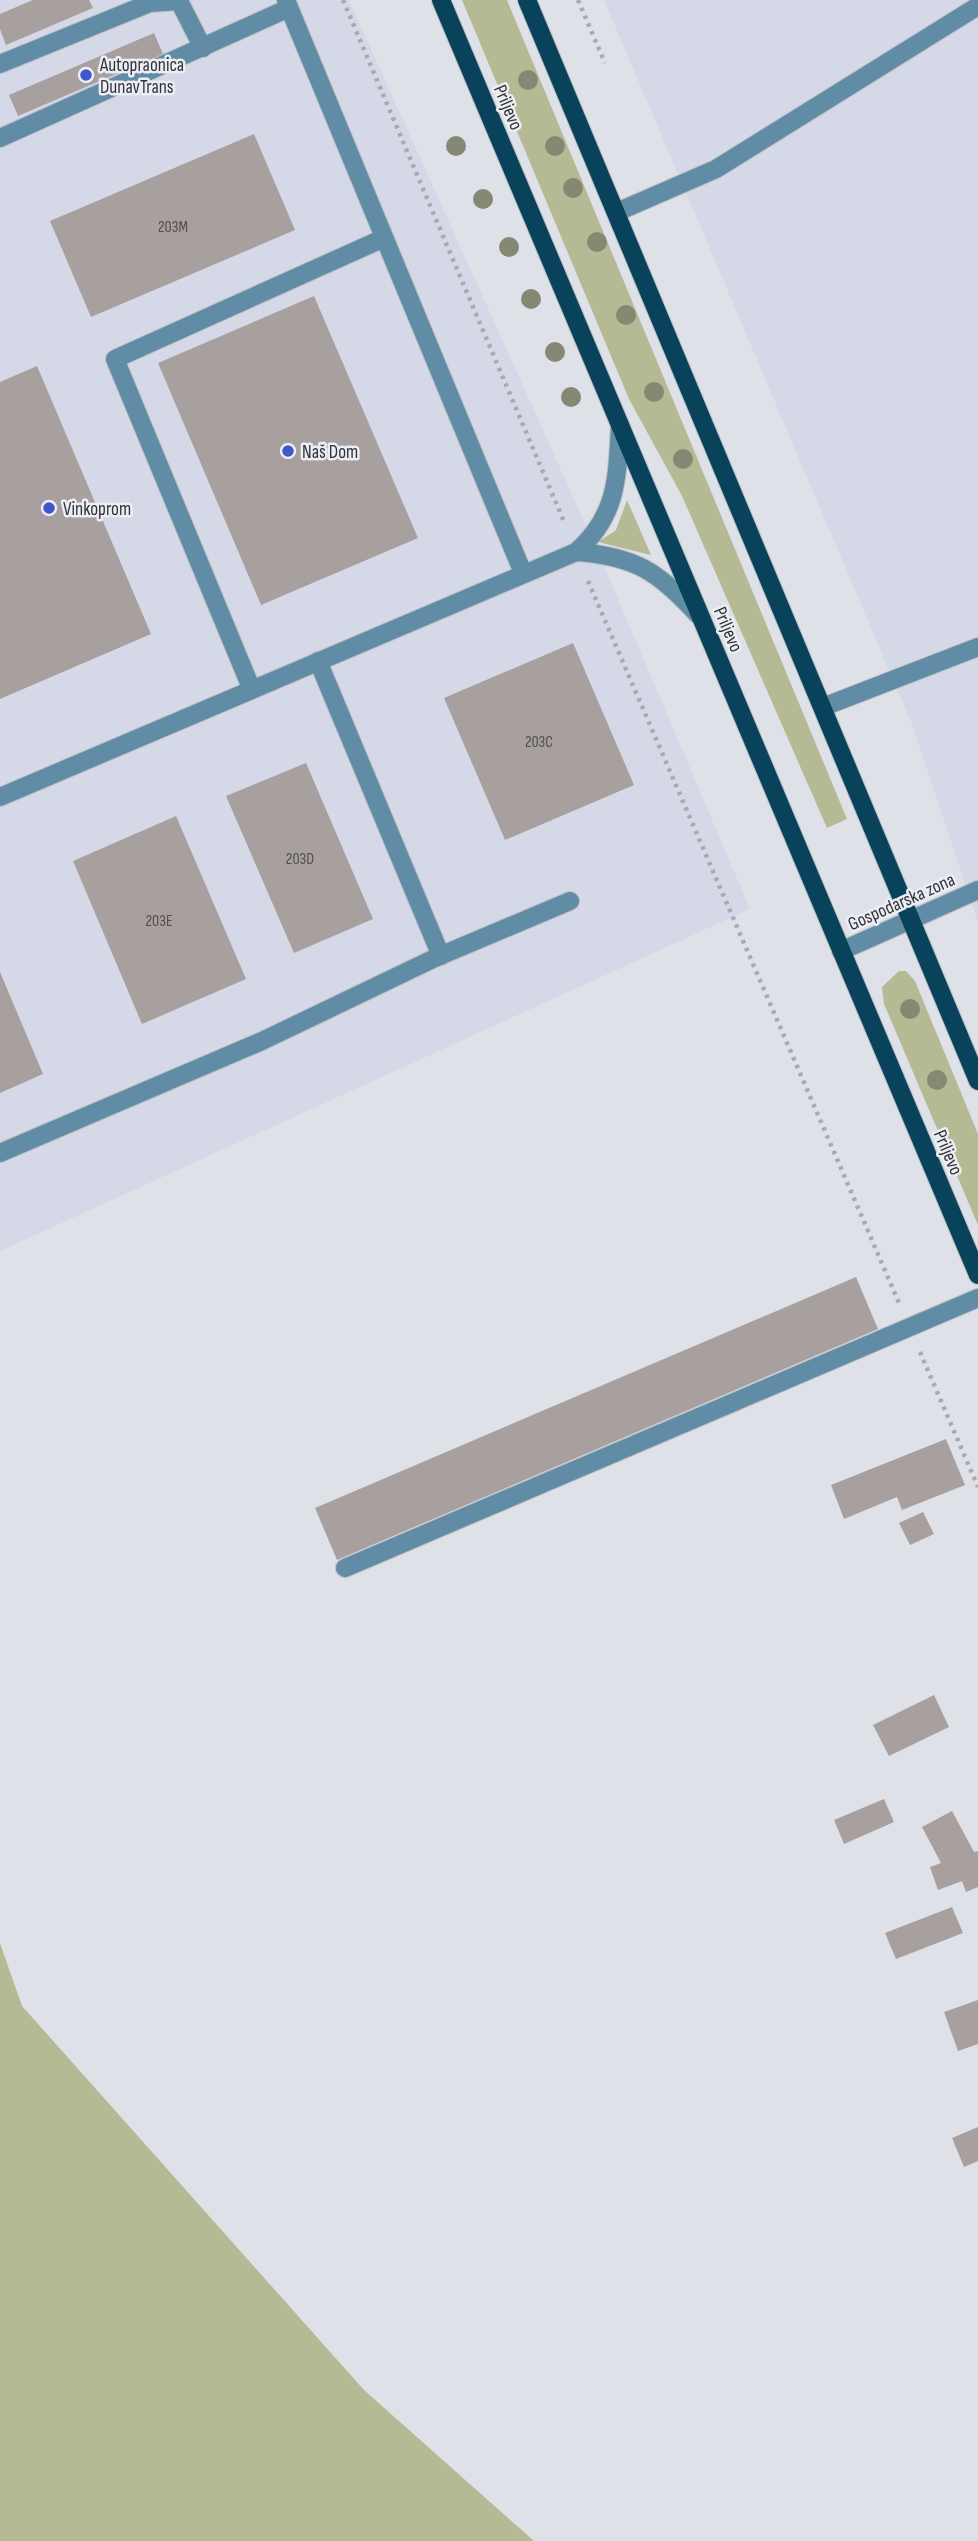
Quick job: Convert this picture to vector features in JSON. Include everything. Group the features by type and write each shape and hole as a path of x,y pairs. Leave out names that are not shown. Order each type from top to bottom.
{"main road":[{"name":"Priljevo","path":"441,0 978,1275"},
{"path":"527,0 978,1081"}],"street":[{"path":"0,64 150,3 179,1 203,48"},
{"path":"0,138 203,48 287,4 523,573"},
{"path":"617,212 716,169 978,6"},
{"path":"252,690 115,359 384,238"},
{"path":"576,552 605,519 613,498 620,425"},
{"path":"0,797 576,552 608,554 633,561 669,583 701,617"},
{"path":"823,707 978,647"},
{"path":"317,661 441,956"},
{"name":"Gospodarska zona","path":"841,950 978,890"},
{"path":"0,1153 262,1041 441,956 569,901"},
{"path":"345,1568 978,1298"}],"path":[{"path":"343,0 576,552 978,1487"},
{"path":"578,0 606,63"}],"shaded area":[{"path":"0,0 349,0 598,552 750,909 0,1251"},
{"path":"604,0 978,0 978,923 912,724"}],"green space":[{"path":"462,0 507,0 847,819 827,828 682,496 629,399"},
{"path":"627,500 651,555 598,542 616,530"},
{"path":"899,971 906,971 915,981 978,1134 978,1225 884,1004 882,987"},
{"path":"0,1943 22,2006 364,2390 534,2541 0,2541"}],"building":[{"path":"33,0 89,0 93,8 6,45 0,29 0,14"},
{"name":"Autopraonica DunavTrans","path":"154,33 163,54 18,116 9,95"},
{"path":"254,134 295,230 91,317 50,221"},
{"name":"Naš Dom","path":"314,296 418,538 261,605 158,363"},
{"name":"Vinkoprom","path":"37,366 151,634 0,699 0,382"},
{"path":"573,643 634,785 505,840 444,698"},
{"path":"306,763 373,919 294,953 226,796"},
{"path":"176,816 246,979 142,1024 73,861"},
{"path":"0,972 43,1074 0,1093"},
{"path":"856,1277 878,1329 337,1560 315,1508"},
{"path":"946,1439 965,1485 902,1510 897,1497 844,1519 831,1485"},
{"path":"923,1512 934,1534 910,1545 899,1523"},
{"path":"934,1695 949,1727 889,1756 873,1725"},
{"path":"884,1799 894,1822 844,1844 834,1820"},
{"path":"952,1811 974,1852 978,1851 978,1887 966,1892 962,1881 938,1890 930,1867 941,1863 922,1827"},
{"path":"952,1907 963,1933 896,1959 885,1933"},
{"path":"978,2000 978,2044 958,2051 944,2012"},
{"path":"978,2127 978,2161 964,2167 952,2138"}],"place":[{"name":"Autopraonica DunavTrans","path":"86,75"},
{"name":"Naš Dom","path":"288,451"},
{"name":"Vinkoprom","path":"49,508"}]}
